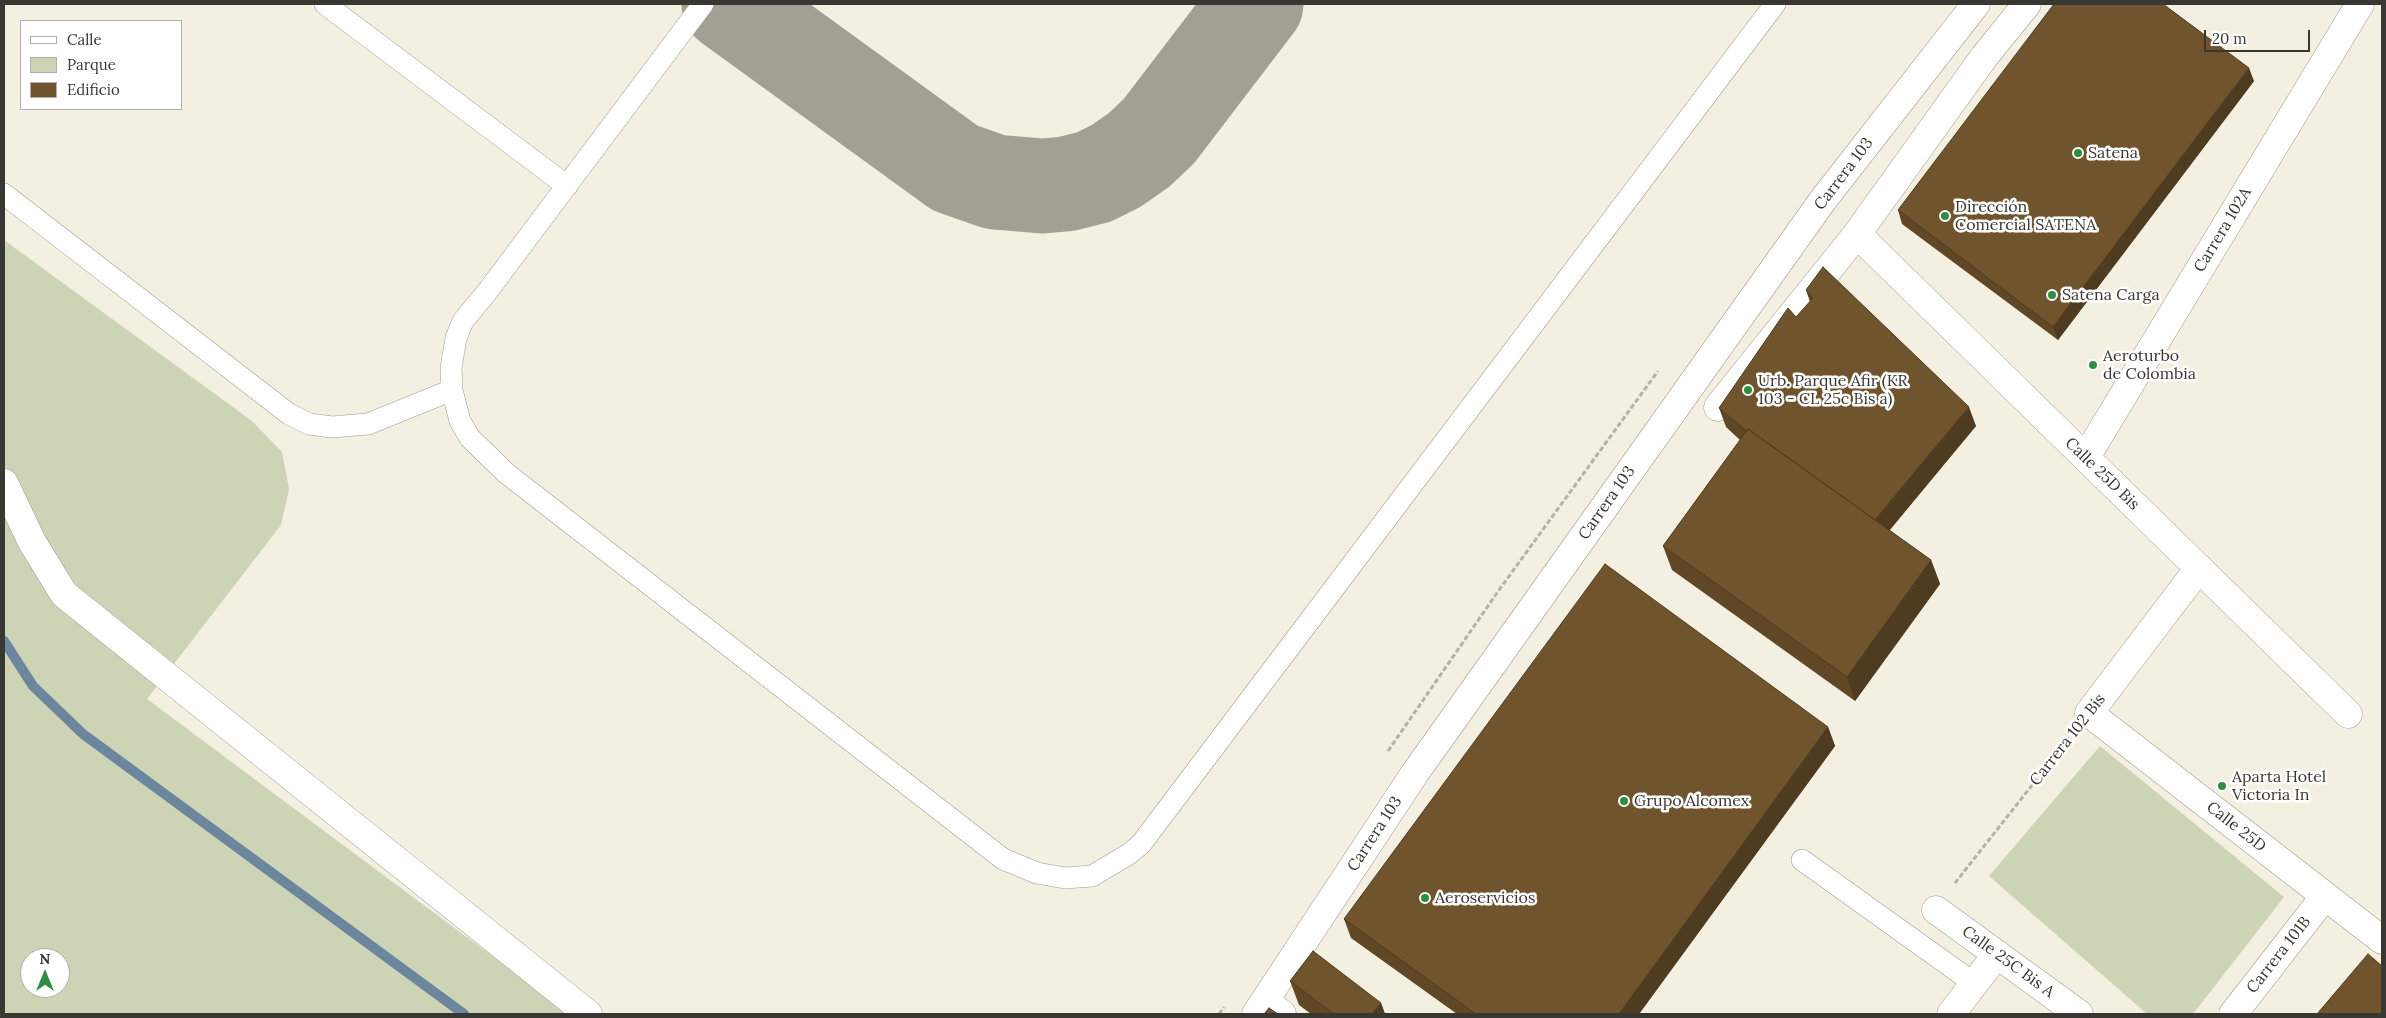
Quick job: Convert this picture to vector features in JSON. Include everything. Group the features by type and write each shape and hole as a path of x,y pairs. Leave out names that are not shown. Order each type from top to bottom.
{"street":[{"name":"Carrera 103","path":"1268,1010 1415,773 1823,200 1976,4"},
{"path":"1718,408 1857,234 1984,57 2027,4"},
{"name":"Carrera 102A","path":"2086,457 2360,4"},
{"name":"Calle 25D Bis","path":"1857,234 2348,714"},
{"path":"4,483 32,542 64,594 588,1014"},
{"name":"Carrera 102 Bis","path":"2089,713 2199,568"},
{"name":"Calle 25D","path":"2089,713 2382,940"},
{"name":"Carrera 101B","path":"2233,1014 2325,896"},
{"name":"Calle 25C Bis A","path":"1936,910 2079,1014"},
{"path":"1951,1014 1997,954"}],"lane":[{"path":"325,4 567,186"},
{"path":"703,4 487,292 463,321 456,338 451,368 452,390 460,421 470,438 506,473 1003,859 1037,874 1065,878 1092,876 1129,854 1140,844 1775,4"},
{"path":"4,194 289,414 309,424 332,427 368,424 452,390"},
{"path":"1802,860 1975,984"}],"path":[{"name":"Carrera 102 Bis","path":"1936,910 1936,906 2089,713"}],"green space":[{"path":"4,240 252,421 282,452 289,489 281,525 147,699 570,1014 4,1014"},
{"path":"2100,746 2284,897 2193,1014 2147,1014 1989,876"}],"building":[{"name":"Satena","path":"2054,4 2163,4 2249,68 2053,327 1898,210"},
{"path":"1823,267 1969,407 1875,520 1748,429 1746,431 1719,408 1788,308 1796,317 1813,298 1806,290"},
{"path":"1748,429 1931,560 1847,677 1663,546"},
{"name":"Grupo Alcomex","path":"1605,564 1828,727 1619,1014 1476,1014 1344,919"},
{"path":"1313,951 1381,1003 1372,1014 1334,1014 1290,981"},
{"path":"2368,954 2382,966 2382,1014 2317,1014"},
{"path":"1269,1008 1278,1014 1264,1014"}],"waterway":[{"path":"4,641 33,686 83,734 464,1014"}],"taxiway":[{"path":"729,4 955,168 995,182 1042,186 1066,184 1094,177 1116,166 1139,150 1159,131 1256,4"}],"place":[{"name":"Satena","path":"2078,153"},
{"name":"Dirección Comercial SATENA","path":"1945,216"},
{"name":"Satena Carga","path":"2052,295"},
{"name":"Aeroturbo de Colombia","path":"2093,365"},
{"name":"Urb. Parque Afir (KR 103 - CL 25c Bis a)","path":"1748,390"},
{"name":"Aparta Hotel Victoria In","path":"2222,786"},
{"name":"Grupo Alcomex","path":"1624,801"},
{"name":"Aeroservicios","path":"1425,898"}]}
